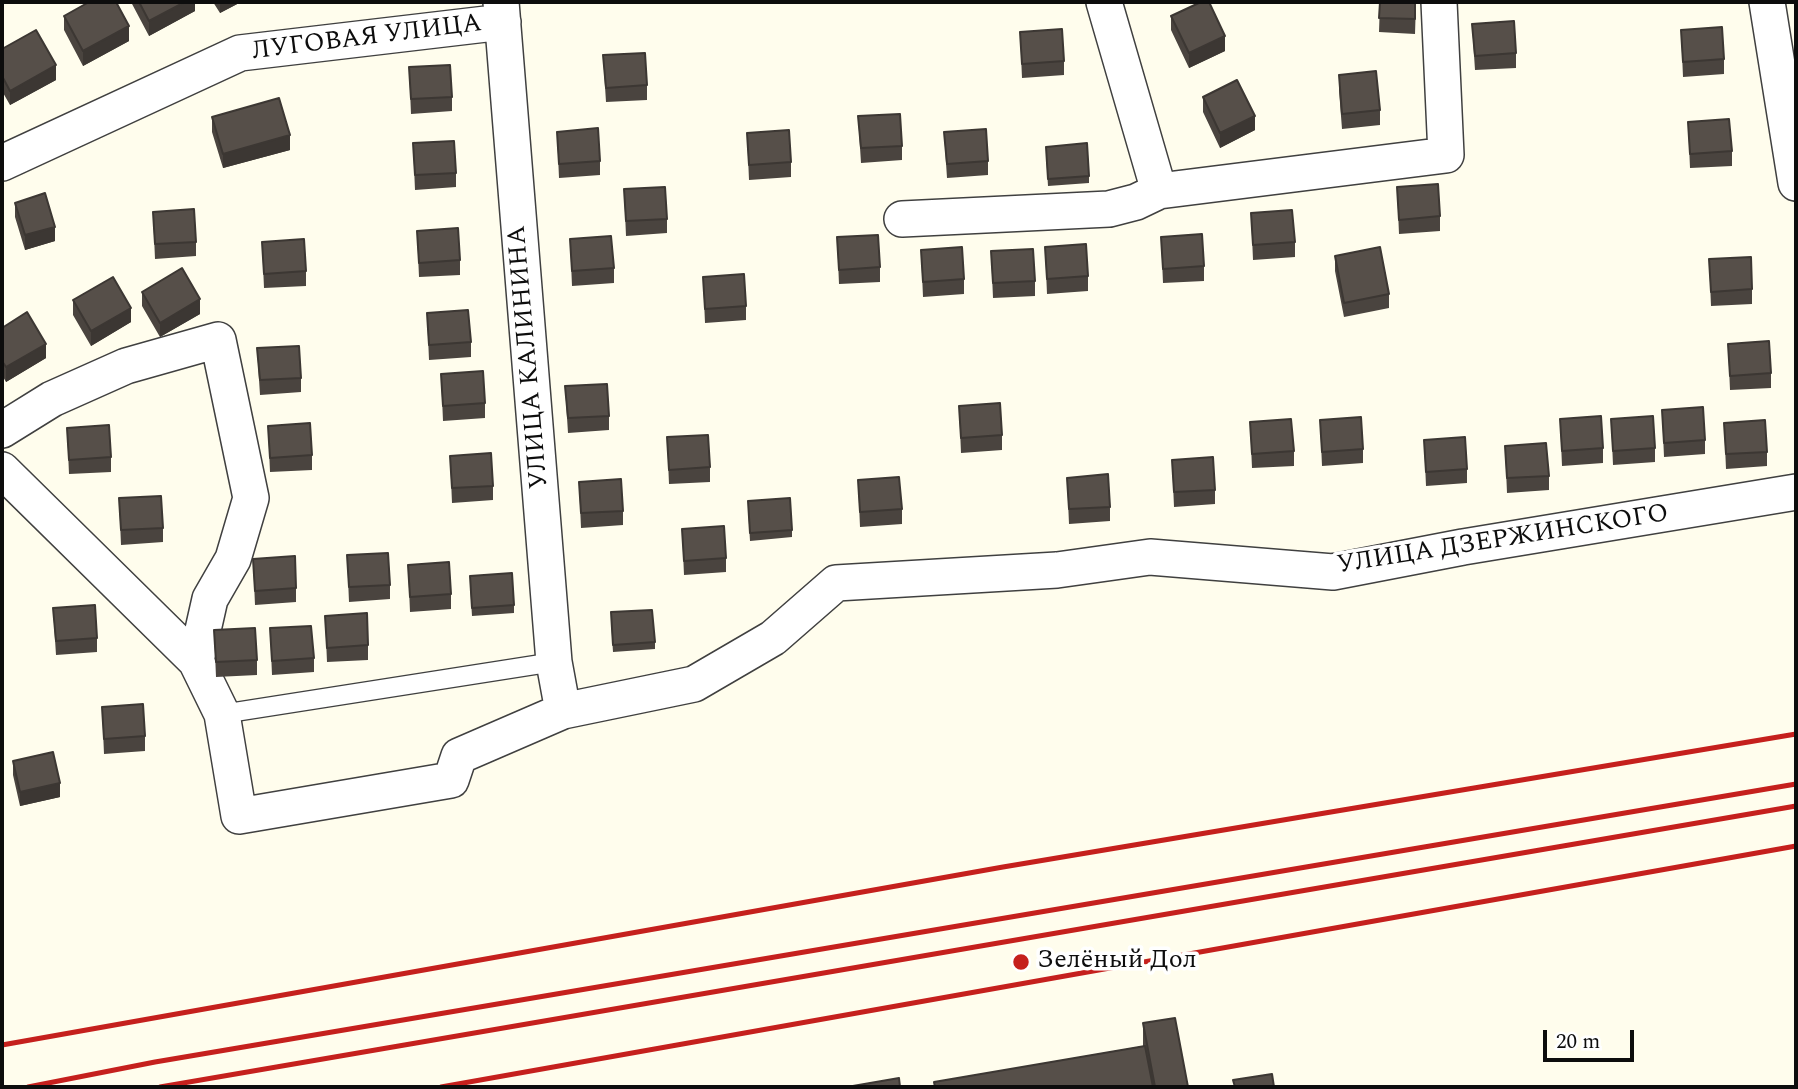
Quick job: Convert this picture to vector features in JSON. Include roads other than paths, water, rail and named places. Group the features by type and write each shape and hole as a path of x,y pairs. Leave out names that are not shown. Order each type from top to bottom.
{"street":[{"path":"1104,2 1159,191"},
{"path":"902,219 1109,209 1136,202 1159,191 1446,155 1439,2"},
{"path":"1767,2 1796,183"},
{"name":"ЛУГОВАЯ УЛИЦА","path":"2,163 240,53 502,12"},
{"name":"УЛИЦА КАЛИНИНА","path":"502,12 554,662 563,711"},
{"path":"2,430 52,399 126,366 218,340 251,498 233,559 210,599 196,661"},
{"name":"УЛИЦА ДЗЕРЖИНСКОГО","path":"2,470 196,661 222,714 240,816 451,780 459,755 563,711 694,684 774,638 836,583 1057,570 1150,557 1333,572 1463,547 1796,492"}],"lane":[{"path":"222,714 554,662"}],"railway":[{"path":"2,1045 1003,867 1796,734"},
{"path":"28,1087 155,1062 1796,784"},
{"path":"160,1087 1796,806"},
{"path":"441,1087 1796,846"}],"place":[{"name":"Зелёный Дол","path":"1021,962"}]}
